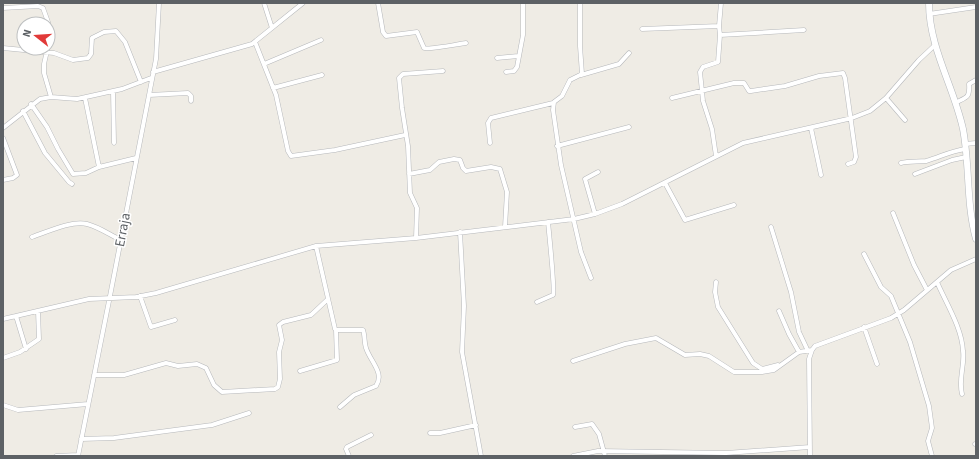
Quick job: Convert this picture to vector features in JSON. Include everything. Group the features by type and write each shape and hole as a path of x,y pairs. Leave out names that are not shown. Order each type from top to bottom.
{"main road":[{"path":"929,3 929,14 935,45 955,103 965,146 976,239"}],"street":[{"name":"Erraja","path":"78,456 121,240 151,78 156,59 159,3"},
{"path":"264,3 272,28"},
{"path":"153,72 235,50 255,42 303,3"},
{"path":"378,3 383,32 386,36 417,32 424,48 429,50 443,46 466,43"},
{"path":"506,72 516,70 523,35 523,3"},
{"path":"580,3 581,75"},
{"path":"716,156 702,91 700,72 703,67 718,62 720,35 719,26 722,3"},
{"path":"3,8 38,6 43,8 46,16"},
{"path":"929,14 976,7"},
{"path":"642,30 719,26"},
{"path":"720,35 804,30"},
{"path":"56,54 73,60 88,58 91,54 92,38 104,32 116,31 125,42 141,82"},
{"path":"264,64 321,40"},
{"path":"255,42 273,88 288,153 290,156 336,150 405,135"},
{"path":"3,319 89,299 110,296 140,296 188,285 316,246 416,238 548,222 595,214 622,204 716,156 752,141 852,118 870,111 886,98 919,60 935,45"},
{"path":"3,48 16,50"},
{"path":"490,143 488,123 491,118 553,103 562,96 570,80 581,75 619,64 629,53"},
{"path":"47,56 44,73 51,97"},
{"path":"497,58 518,56"},
{"path":"416,238 417,208 411,196 408,146 405,135 399,83 400,77 404,74 443,71"},
{"path":"672,98 739,82 744,83 750,91 762,90 785,86 819,76 841,73 846,78 856,159 854,162 848,164"},
{"path":"273,88 322,75"},
{"path":"3,128 31,104 40,99 51,97 72,100 85,98 113,91 151,78"},
{"path":"955,103 968,96 970,92 969,84 976,80"},
{"path":"113,91 114,142"},
{"path":"149,95 188,93 191,96 191,101"},
{"path":"85,98 99,167"},
{"path":"886,98 905,120"},
{"path":"553,103 554,122 558,146 582,252 591,278"},
{"path":"31,104 47,127 72,173 86,173 99,167 136,158"},
{"path":"23,111 45,153 72,184"},
{"path":"558,146 629,127"},
{"path":"811,128 821,175"},
{"path":"3,138 16,175 13,178 3,180"},
{"path":"901,163 912,160 924,161 976,143"},
{"path":"915,174 952,160 966,157"},
{"path":"410,174 427,171 439,162 454,159 460,160 466,171 498,167 502,172 507,192 505,227"},
{"path":"595,214 585,179 598,172"},
{"path":"665,183 685,220 734,205"},
{"path":"893,213 914,265 927,290"},
{"path":"537,302 553,295 555,290 551,269 548,222"},
{"path":"32,237 69,225 81,223 90,225 121,240"},
{"path":"771,227 790,286 799,332 809,350 810,456"},
{"path":"460,232 464,306 462,352 481,456"},
{"path":"300,371 337,360 336,330 327,300 316,246"},
{"path":"864,254 880,287 891,296 910,342 929,406 932,428 928,441 932,456"},
{"path":"573,361 625,344 656,338 685,355 700,354 708,356 734,372 768,372 799,352 809,350 815,346 864,327 883,322 898,314 951,270 976,259"},
{"path":"716,282 715,292 718,307 753,363 762,369 781,364"},
{"path":"937,282 962,343 964,355 960,382 962,394"},
{"path":"140,296 151,327 175,320"},
{"path":"94,375 124,375 164,363 178,366 197,364 206,368 214,385 222,392 275,389 278,387 280,382 279,352 282,340 279,325 283,322 309,316 327,300"},
{"path":"3,358 26,349 40,338 38,311"},
{"path":"780,311 789,334 799,352"},
{"path":"16,316 26,349"},
{"path":"864,327 877,364"},
{"path":"336,330 363,330 367,350 377,368 378,379 376,386 354,394 340,407"},
{"path":"3,405 18,410 88,404"},
{"path":"81,439 114,438 212,425 249,413"},
{"path":"575,427 592,424 598,434 604,454"},
{"path":"430,433 440,433 476,425"},
{"path":"349,456 346,449 347,447 370,435"},
{"path":"573,456 604,454 726,453 810,447"},
{"path":"56,456 78,456"}]}
